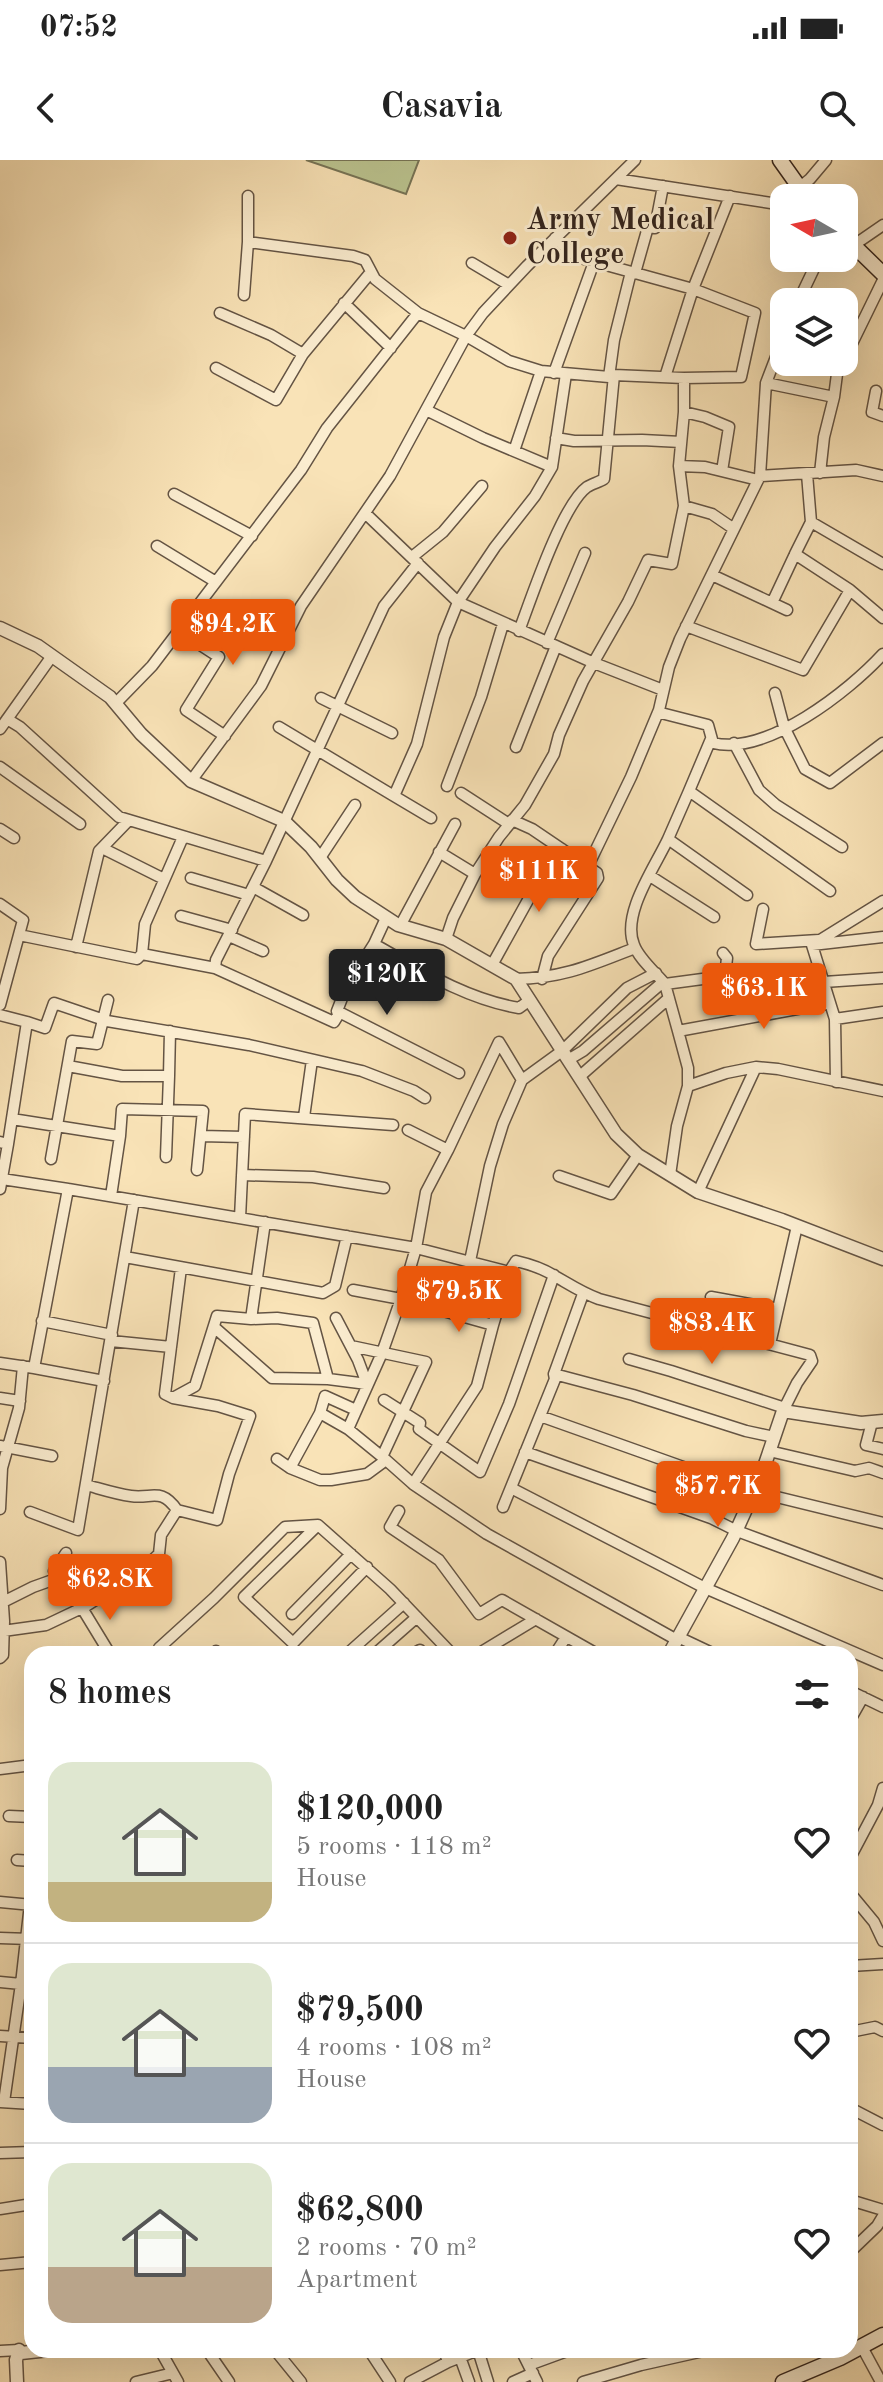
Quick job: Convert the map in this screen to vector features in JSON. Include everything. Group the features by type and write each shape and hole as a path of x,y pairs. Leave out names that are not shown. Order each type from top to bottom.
{"main road":[{"path":"780,160 797,184"},
{"path":"858,250 883,274"},
{"path":"858,2348 883,2335"},
{"path":"783,2382 836,2358"}],"street":[{"path":"191,781 261,686 301,606 390,476 466,336 509,285 635,160"},
{"path":"808,184 826,160"},
{"path":"616,179 770,203"},
{"path":"519,631 569,510 585,488 604,479 614,340 648,227 655,228 663,186"},
{"path":"244,295 248,196"},
{"path":"665,377 693,289 730,196"},
{"path":"858,237 883,225"},
{"path":"248,242 365,260 375,279 418,313 509,361 541,371 612,376 741,377 755,313 752,310 693,289 577,257 555,238"},
{"path":"554,373 594,262"},
{"path":"472,263 509,285"},
{"path":"216,368 276,400 303,354 371,272"},
{"path":"858,332 883,280"},
{"path":"344,303 391,348"},
{"path":"220,313 271,335 303,354"},
{"path":"116,703 152,666 301,470 327,428 418,313"},
{"path":"514,451 541,371"},
{"path":"588,866 659,710 669,667 686,626 759,478 766,383 770,373"},
{"path":"394,796 417,744 444,637 458,602 535,496 552,467 566,374"},
{"path":"820,473 837,376"},
{"path":"446,939 475,874 525,805 554,754 559,735 648,560 672,564 684,506 679,466 684,378"},
{"path":"766,383 834,397"},
{"path":"876,391 872,412 883,416"},
{"path":"426,410 552,467"},
{"path":"684,412 729,427 722,471"},
{"path":"556,438 574,441 681,442"},
{"path":"679,466 705,467 759,478 856,470 883,476"},
{"path":"772,603 811,522 807,474"},
{"path":"215,968 216,960 266,861 384,606 415,560 482,486"},
{"path":"174,494 252,536"},
{"path":"684,506 712,514 734,529"},
{"path":"365,513 458,602 551,645 663,690"},
{"path":"811,522 883,564"},
{"path":"157,546 216,582"},
{"path":"516,747 585,553"},
{"path":"795,554 850,590 883,618"},
{"path":"712,575 787,610"},
{"path":"686,626 803,670 850,590"},
{"path":"447,786 481,697 503,624"},
{"path":"0,628 38,646 110,697 141,734 191,781 284,821 355,897 400,926 446,939 516,979 616,1134 638,1155 698,1192 883,1259"},
{"path":"179,631 219,657 186,710 225,736"},
{"path":"711,739 719,744 755,741 816,713 883,654"},
{"path":"52,656 3,724 20,727 119,817 266,861"},
{"path":"775,693 784,727 805,769 830,783 883,743"},
{"path":"321,698 392,733"},
{"path":"659,710 667,715 708,725 711,739 634,909 629,930 635,948 661,980 669,998 688,1068 688,1086 677,1126 670,1175"},
{"path":"279,727 431,818"},
{"path":"734,743 759,790 776,805 842,847"},
{"path":"0,767 80,824"},
{"path":"689,791 830,891"},
{"path":"461,793 511,822 532,829 597,873 598,878 548,956 542,979"},
{"path":"320,858 355,805"},
{"path":"76,947 99,851 129,820"},
{"path":"400,926 455,824"},
{"path":"0,829 14,838"},
{"path":"19,935 137,959 142,954 145,924 183,837"},
{"path":"668,839 747,895"},
{"path":"102,848 164,879"},
{"path":"492,965 543,873 562,849"},
{"path":"439,852 475,874"},
{"path":"650,876 714,917"},
{"path":"191,878 251,891 303,915"},
{"path":"817,942 883,901"},
{"path":"0,904 23,920 0,1005"},
{"path":"763,909 756,944 883,937"},
{"path":"181,916 230,933 263,951"},
{"path":"386,918 374,944 346,988 337,1011 459,1073"},
{"path":"817,942 835,1019 836,1082"},
{"path":"374,944 457,990 519,1008 530,1000"},
{"path":"516,979 542,979 566,974 635,948"},
{"path":"470,1261 490,1166 503,1124 522,1080 565,1055 627,988 661,980 725,976 727,958 723,953"},
{"path":"142,954 215,968 334,1022 340,1012"},
{"path":"824,982 883,978"},
{"path":"565,1055 583,1051 661,980"},
{"path":"579,1077 669,998"},
{"path":"51,1159 72,1041 97,1044 108,1000"},
{"path":"0,1015 45,1028 54,1003 103,1020 362,1071 425,1098"},
{"path":"678,1031 830,1003"},
{"path":"835,1019 883,1012"},
{"path":"27,1022 12,1119 4,1143 1,1184 68,1189 347,1236 416,1248 509,1272"},
{"path":"166,1157 170,1031"},
{"path":"348,1429 382,1353 401,1299 416,1248 426,1192 499,1042 522,1080"},
{"path":"304,1117 312,1060"},
{"path":"68,1066 122,1076 169,1076"},
{"path":"688,1086 756,1067 883,1091"},
{"path":"698,1192 756,1067"},
{"path":"111,1196 122,1109 203,1111 197,1170"},
{"path":"240,1218 245,1114 393,1125"},
{"path":"12,1119 120,1136"},
{"path":"408,1130 448,1150"},
{"path":"201,1136 244,1137"},
{"path":"559,1176 611,1194 638,1155"},
{"path":"242,1175 313,1177 384,1188"},
{"path":"0,1509 4,1447 42,1321 68,1189"},
{"path":"30,1512 78,1530 134,1200"},
{"path":"251,1319 265,1222"},
{"path":"770,1344 797,1226"},
{"path":"125,1257 323,1293 335,1286 347,1236"},
{"path":"413,1484 477,1386 509,1272 516,1261 554,1275 583,1294 810,1355 812,1361 784,1410 737,1531 674,1646"},
{"path":"86,1485 133,1497 153,1494 170,1499 177,1510 217,1520 229,1474 250,1416 165,1394 181,1268"},
{"path":"384,1400 420,1423 419,1429 480,1472 509,1404 554,1275"},
{"path":"353,1290 401,1299 493,1325"},
{"path":"503,1507 555,1379 554,1374 583,1294"},
{"path":"711,1297 778,1309"},
{"path":"173,1398 195,1386 217,1316 313,1323 328,1379"},
{"path":"336,1318 367,1384"},
{"path":"42,1321 112,1338 171,1347"},
{"path":"214,1327 272,1378 328,1379 367,1384"},
{"path":"277,1459 320,1480 331,1480 367,1474 384,1459 402,1411 426,1362 351,1346"},
{"path":"629,1359 784,1410 861,1423 878,1422"},
{"path":"0,1363 104,1381"},
{"path":"554,1374 774,1437"},
{"path":"290,1468 320,1413 325,1396 356,1410"},
{"path":"0,1398 20,1401"},
{"path":"320,1413 348,1429 413,1484 487,1534 696,1646"},
{"path":"540,1416 748,1490 883,1523"},
{"path":"878,1422 866,1445 883,1449"},
{"path":"4,1447 52,1456"},
{"path":"769,1451 855,1471 869,1468 883,1473"},
{"path":"525,1452 711,1518 737,1531 883,1585"},
{"path":"511,1488 705,1588 839,1646"},
{"path":"3,1631 46,1625 82,1608 141,1571 159,1554 161,1535 177,1510"},
{"path":"399,1511 390,1527 439,1560 479,1614 502,1600 582,1646"},
{"path":"318,1525 244,1597 293,1643 367,1567"},
{"path":"161,1646 285,1527 318,1525 367,1567 444,1646"},
{"path":"3,1602 61,1577 54,1571 66,1553"},
{"path":"292,1614 351,1554"},
{"path":"0,1562 3,1602 3,1655 0,1658"},
{"path":"356,1646 404,1603"},
{"path":"82,1608 105,1646"},
{"path":"384,1646 417,1617"},
{"path":"491,1646 536,1619"},
{"path":"560,1646 566,1637"},
{"path":"858,1654 883,1665"},
{"path":"858,1695 883,1707"},
{"path":"858,1706 863,1697"},
{"path":"0,1769 24,1766"},
{"path":"858,1843 878,1805 883,1788"},
{"path":"9,1816 24,1817"},
{"path":"17,1860 24,1860"},
{"path":"0,1902 24,1904"},
{"path":"858,1903 874,1922 883,1941"},
{"path":"0,1938 24,1938"},
{"path":"858,1966 883,1964"},
{"path":"0,1982 24,1985"},
{"path":"24,1997 2,2102 24,2103"},
{"path":"858,2030 875,2027 883,2031"},
{"path":"0,2036 24,2038"},
{"path":"858,2112 883,2125"},
{"path":"0,2153 24,2152"},
{"path":"858,2202 883,2210"},
{"path":"0,2209 24,2205"},
{"path":"858,2244 883,2216"},
{"path":"0,2265 24,2263"},
{"path":"17,2382 19,2350"},
{"path":"0,2351 24,2353"},
{"path":"858,2356 881,2382"},
{"path":"136,2382 175,2378 164,2358"},
{"path":"212,2358 229,2382"},
{"path":"282,2358 301,2382"},
{"path":"374,2358 390,2382"},
{"path":"447,2358 448,2362"},
{"path":"410,2382 458,2358"},
{"path":"460,2358 469,2382"},
{"path":"480,2358 488,2382"},
{"path":"513,2382 557,2358"},
{"path":"583,2382 672,2358"}],"green space":[{"path":"306,160 419,160 406,194"}],"place":[{"name":"Army Medical College","path":"510,238"}]}
